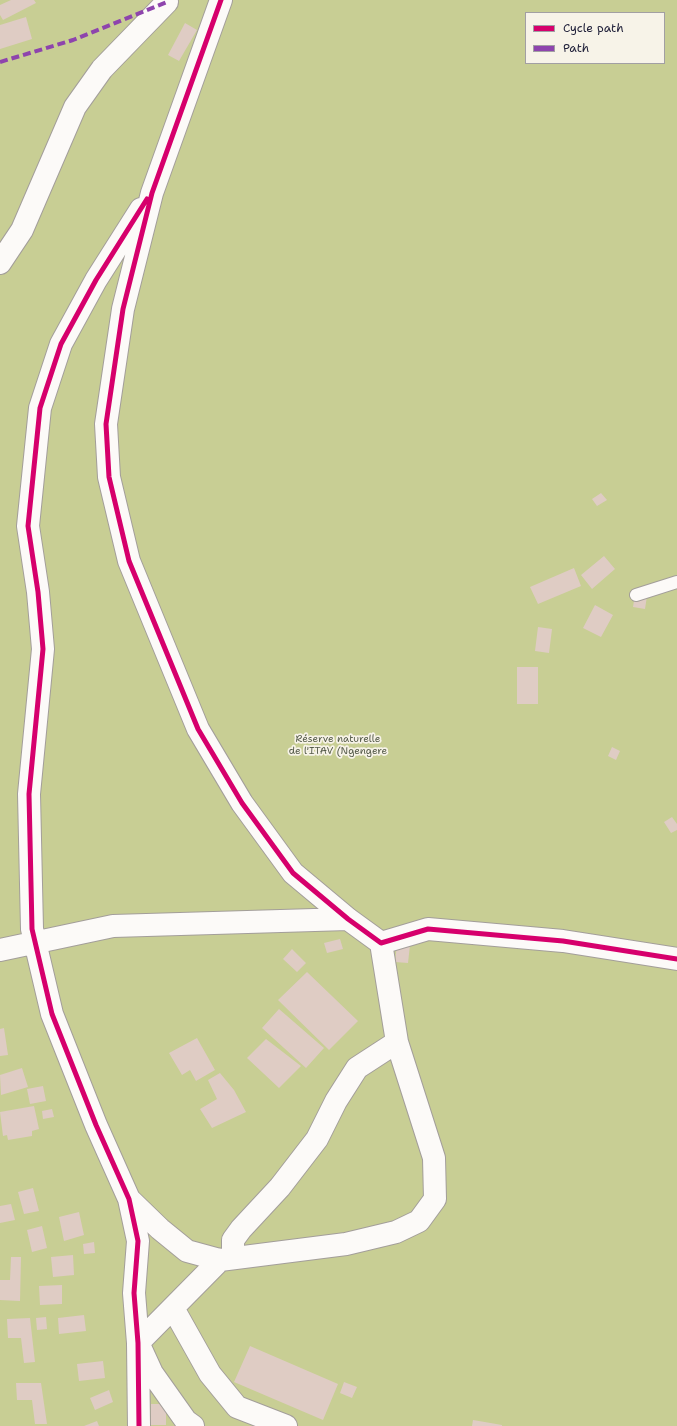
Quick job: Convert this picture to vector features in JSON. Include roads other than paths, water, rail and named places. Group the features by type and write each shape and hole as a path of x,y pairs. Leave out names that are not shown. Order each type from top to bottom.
{"street":[{"path":"129,1199 160,1229 187,1251 227,1259 346,1244 396,1232 419,1222 436,1199 434,1158 397,1042 381,943 348,919 293,873 242,803 198,729 129,562 109,477 106,424 123,309 152,192 221,0"},
{"path":"0,263 22,230 75,107 102,69 167,2"},
{"path":"139,1426 138,1343 134,1294 138,1241 129,1199 96,1125 52,1014 32,929 30,794 43,649 38,592 28,526 40,408 61,344 96,280 152,192"},
{"path":"0,950 113,926 348,919"},
{"path":"381,943 428,929 563,941 677,959"},
{"path":"138,1343 172,1308 227,1259 233,1240 241,1229 280,1187 318,1138 336,1101 357,1068 397,1042"},
{"path":"172,1308 210,1374 237,1406 286,1426"},
{"path":"138,1343 152,1373 186,1421 193,1426"}],"lane":[{"path":"636,595 677,582"}],"park label":[{"name":"Réserve naturelle de l'ITAV (Ngengere","path":"338,744"}]}
